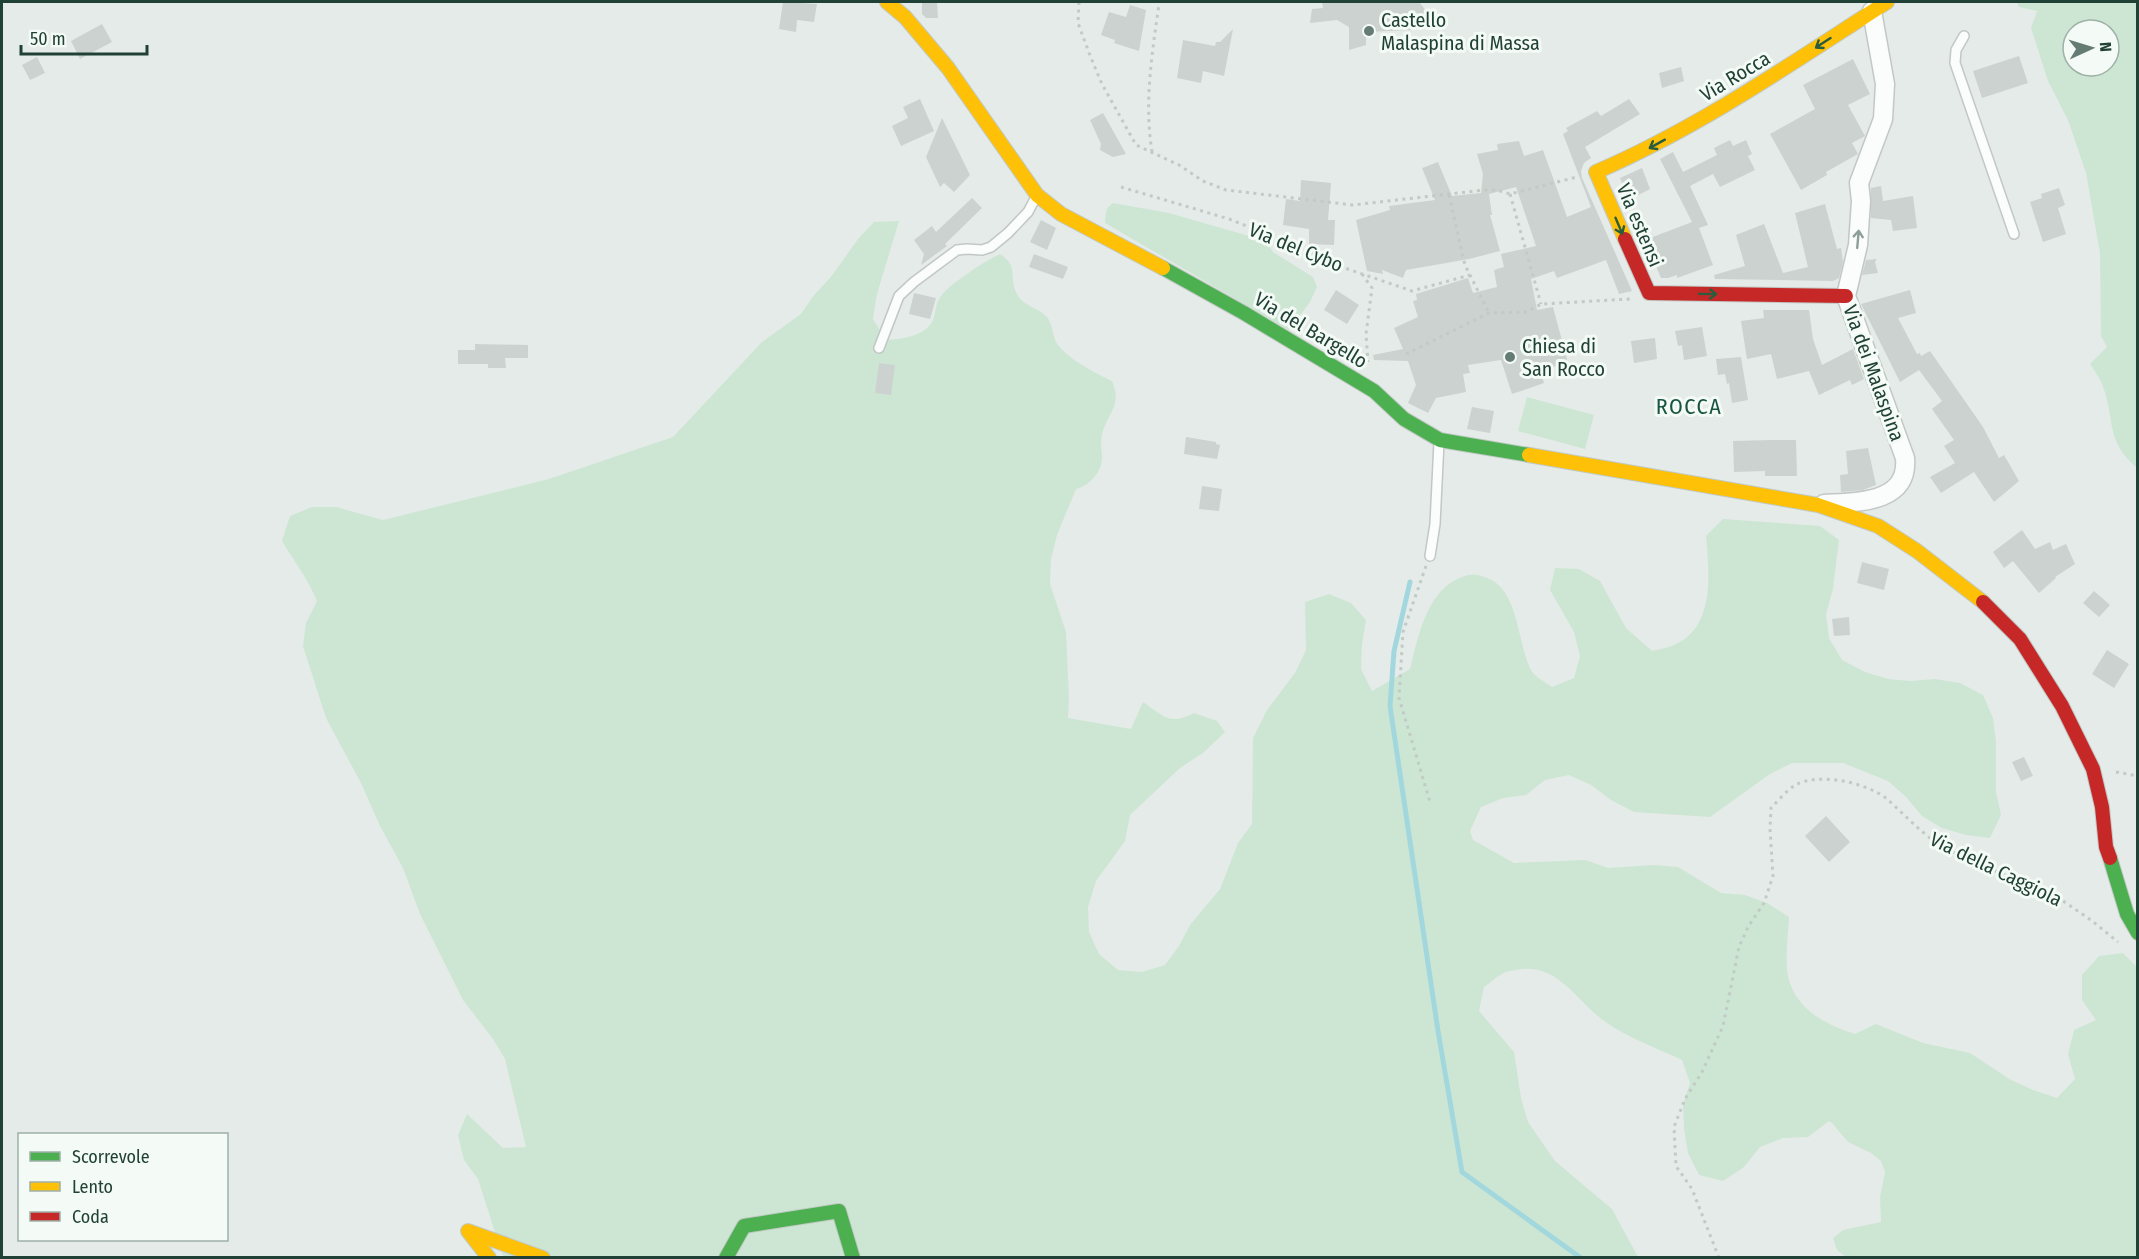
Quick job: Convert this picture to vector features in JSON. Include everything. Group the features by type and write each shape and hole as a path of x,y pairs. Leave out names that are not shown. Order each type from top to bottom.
{"street":[{"name":"Via del Bargello","path":"887,2 905,17 948,68 1037,195 1061,214 1119,243 1244,313 1374,390 1404,419 1440,440 1818,505 1878,526 1917,551 1980,599 2020,639 2062,706 2093,769 2103,807 2106,846 2127,914 2138,933"},
{"name":"Via Rocca","path":"1596,172 1632,158 1749,92 1880,6"},
{"path":"1846,296 1857,245 1861,201 1859,183 1883,119 1885,84 1880,6"},
{"name":"Via estensi","path":"1596,172 1649,293"},
{"name":"Via dei Malaspina","path":"1649,293 1846,296 1905,458 1906,469 1903,479 1894,491 1870,498 1818,505"},
{"path":"726,1257 744,1226 839,1211 853,1257"},
{"path":"489,1257 468,1231 543,1257"}],"lane":[{"path":"1964,36 1956,50 1955,63 2014,234"},
{"path":"879,348 899,297 914,282 957,250 982,250 991,247 1028,212 1037,195"},
{"path":"1430,556 1435,524 1440,440"}],"path":[{"path":"1079,2 1078,23 1102,84 1136,145 1179,165 1203,181 1226,190 1353,205 1484,190 1497,190 1510,194 1596,172"},
{"path":"1152,152 1148,120 1149,79 1159,4"},
{"name":"Via del Cybo","path":"1121,187 1230,219 1307,250 1333,264 1412,291 1470,275"},
{"path":"1510,194 1541,304"},
{"path":"1449,195 1465,265 1489,314"},
{"path":"1361,273 1372,288 1366,334 1368,369 1374,390"},
{"path":"1406,354 1489,314 1527,312 1541,304 1639,299 1649,293"},
{"path":"1430,556 1403,632 1399,698 1430,802"},
{"name":"Via della Caggiola","path":"1719,1257 1692,1189 1676,1166 1674,1127 1685,1099 1702,1072 1723,1026 1739,947 1748,927 1764,903 1773,876 1770,808 1795,785 1814,779 1854,782 1875,792 1885,797 1929,838 1944,848 2063,901 2125,948"}],"green space":[{"path":"2017,2 2137,2 2137,468 2127,458 2115,438 2102,384 2090,364 2107,347 2101,336 2100,253 2086,173 2068,120 2048,81 2031,28 2037,11 2019,7"},
{"path":"1113,203 1169,213 1249,236 1268,244 1273,252 1313,277 1317,287 1310,302 1289,330 1105,223 1107,209"},
{"path":"899,221 877,294 873,319 886,340 905,338 923,331 932,322 943,293 967,274 1000,254 1010,263 1017,294 1048,319 1056,342 1061,348 1081,364 1112,381 1116,397 1102,434 1100,468 1090,482 1076,489 1057,535 1051,559 1050,584 1066,632 1068,718 1131,729 1143,702 1167,718 1178,719 1194,713 1217,721 1225,732 1203,753 1180,768 1130,815 1125,841 1096,881 1088,907 1089,932 1099,954 1118,970 1142,972 1165,965 1179,946 1190,925 1220,889 1238,843 1252,824 1253,738 1267,710 1295,673 1306,650 1305,602 1329,594 1351,603 1366,620 1361,669 1372,691 1410,669 1426,616 1440,592 1450,583 1466,576 1483,577 1498,584 1505,593 1516,618 1531,670 1552,687 1574,678 1580,656 1574,632 1550,590 1555,568 1579,569 1600,581 1626,628 1652,651 1674,645 1688,637 1697,625 1707,597 1706,536 1723,519 1820,526 1839,540 1833,589 1826,614 1829,638 1842,660 1865,672 1888,679 1911,681 1935,679 1960,683 1983,695 1993,718 1996,742 1996,792 2001,815 1990,838 1966,835 1942,828 1922,816 1888,781 1843,763 1792,763 1770,774 1710,817 1634,812 1611,800 1591,785 1569,775 1545,780 1526,795 1503,798 1481,807 1470,831 1473,840 1514,863 1585,860 1608,868 1654,865 1678,867 1721,893 1745,895 1767,903 1789,917 1787,968 1789,981 1801,1003 1820,1019 1855,1034 1876,1024 1923,1043 1970,1053 2011,1080 2057,1098 2075,1079 2068,1054 2074,1030 2096,1020 2082,1000 2082,975 2099,956 2123,953 2138,968 2137,1257 1846,1257 1837,1250 1833,1238 1843,1230 1881,1222 1880,1197 1885,1172 1881,1161 1871,1153 1848,1142 1829,1121 1808,1137 1783,1138 1760,1147 1744,1167 1723,1181 1699,1175 1688,1153 1684,1129 1683,1105 1690,1083 1682,1060 1616,1029 1596,1015 1555,978 1531,969 1505,972 1484,987 1479,1011 1514,1052 1521,1098 1528,1122 1555,1161 1612,1209 1638,1257 505,1257 502,1254 478,1179 464,1160 458,1135 467,1114 503,1148 526,1147 505,1059 493,1039 463,1000 420,914 403,868 326,718 303,646 306,623 317,601 282,541 290,516 312,507 336,507 383,520 549,479 673,437 762,342 801,314 858,239 874,222"},
{"path":"1527,397 1594,415 1585,449 1518,431"}],"building":[{"path":"783,2 817,4 814,22 797,20 796,32 779,29"},
{"path":"922,2 937,2 938,18 926,18 922,14"},
{"name":"Castello Malaspina di Massa","path":"1322,2 1419,2 1440,28 1411,26 1411,30 1366,32 1366,45 1349,50 1349,27 1337,20 1310,23 1312,9 1323,8"},
{"path":"1130,5 1146,10 1139,51 1114,43 1115,40 1101,35 1109,12 1126,17"},
{"path":"102,24 112,42 80,59 71,41"},
{"path":"1233,29 1224,76 1203,71 1201,83 1177,78 1183,40 1215,46 1216,42 1220,42"},
{"path":"2019,56 2028,83 1982,98 1973,71"},
{"path":"37,57 45,73 30,80 22,65"},
{"path":"1853,59 1870,94 1848,105 1865,136 1852,143 1858,154 1826,172 1827,175 1801,190 1770,134 1815,109 1803,85"},
{"path":"1681,67 1684,81 1662,88 1659,73"},
{"path":"920,99 934,131 901,146 892,126 908,118 903,107"},
{"path":"1629,99 1640,114 1585,147 1591,158 1584,163 1581,171 1582,178 1632,291 1619,294 1606,260 1557,278 1554,271 1531,279 1537,310 1553,307 1568,363 1540,370 1544,383 1512,394 1501,360 1468,365 1470,373 1463,374 1466,392 1436,398 1428,413 1408,403 1416,385 1408,361 1374,360 1373,355 1403,349 1394,328 1418,317 1413,301 1417,300 1416,294 1468,278 1473,293 1497,287 1494,270 1504,267 1501,254 1536,246 1516,187 1489,194 1492,215 1490,215 1500,251 1406,270 1403,278 1382,270 1383,274 1367,271 1356,220 1390,210 1389,206 1435,200 1422,168 1438,162 1452,196 1481,193 1483,174 1477,154 1498,150 1497,144 1519,141 1524,156 1543,150 1567,217 1591,207 1563,134 1568,131 1566,128 1597,111 1601,116"},
{"path":"1103,113 1126,154 1113,157 1100,150 1101,144 1090,120"},
{"path":"942,118 970,175 954,192 944,183 940,187 926,157"},
{"path":"1730,140 1733,146 1746,140 1752,154 1748,156 1755,170 1720,187 1713,174 1690,186 1708,225 1699,228 1713,265 1677,278 1677,275 1661,278 1645,240 1692,222 1660,159 1673,152 1683,172 1717,155 1714,148"},
{"path":"1642,168 1650,189 1629,200 1620,178"},
{"path":"1301,180 1331,183 1328,220 1335,220 1334,245 1309,244 1309,229 1283,225 1286,199 1300,201"},
{"path":"1881,186 1883,201 1913,196 1917,228 1893,231 1891,220 1871,218 1871,188"},
{"path":"2059,188 2065,205 2058,208 2066,234 2043,242 2030,202 2042,198 2041,194"},
{"path":"972,198 982,208 945,244 947,246 921,265 924,254 914,240 932,226 936,232"},
{"path":"1825,204 1837,249 1841,248 1843,262 1839,278 1833,281 1715,279 1714,275 1745,266 1736,235 1764,224 1783,273 1808,267 1795,213"},
{"path":"1041,220 1056,228 1047,250 1030,242"},
{"path":"1034,254 1068,267 1063,279 1029,267"},
{"path":"1877,259 1875,262 1878,273 1862,275 1866,260"},
{"path":"1336,290 1359,305 1347,324 1324,310"},
{"path":"1910,290 1916,313 1898,318 1917,354 1920,353 1921,356 1930,351 1983,427 1999,458 2004,455 2019,481 1994,502 1974,472 1941,493 1930,477 1955,463 1944,446 1954,440 1932,409 1942,401 1919,370 1900,382 1861,304"},
{"path":"914,293 936,298 930,319 909,314"},
{"path":"1763,310 1809,310 1813,339 1822,365 1853,349 1864,379 1852,385 1850,380 1819,395 1809,371 1777,379 1771,354 1747,359 1741,321 1764,318"},
{"path":"1702,327 1707,356 1684,360 1682,345 1678,346 1675,331"},
{"path":"1655,338 1657,359 1634,363 1631,341"},
{"path":"475,344 528,345 528,358 505,358 506,368 488,368 488,364 458,364 458,350 475,350"},
{"path":"1741,357 1748,400 1732,403 1729,383 1727,384 1725,374 1718,375 1716,359"},
{"path":"879,363 895,365 891,395 875,393"},
{"path":"1472,407 1494,411 1490,433 1467,429"},
{"path":"1186,437 1216,442 1220,445 1217,459 1184,454"},
{"path":"1796,440 1797,476 1765,476 1765,471 1734,472 1733,441"},
{"path":"1868,448 1876,485 1863,490 1841,492 1840,475 1848,474 1846,451"},
{"path":"1202,486 1222,489 1219,511 1199,509"},
{"path":"2022,530 2035,549 2050,542 2053,550 2066,544 2075,564 2055,577 2039,593 2013,561 2004,568 1993,552"},
{"path":"1862,562 1889,569 1884,590 1857,583"},
{"path":"2094,591 2110,605 2099,617 2083,603"},
{"path":"1849,617 1850,635 1834,636 1832,619"},
{"path":"2107,650 2129,664 2114,688 2092,674"},
{"path":"2024,757 2033,776 2021,781 2012,762"},
{"path":"1826,816 1850,842 1829,862 1805,836"}],"waterway":[{"path":"1410,582 1394,651 1390,706 1438,1031 1462,1172 1581,1258"}],"traffic: fast":[{"path":"1163,268 1244,313 1374,391 1404,419 1440,440 1529,455"},
{"path":"2110,858 2127,914 2138,933"},
{"path":"726,1258 744,1226 839,1211 853,1258"}],"traffic: slow":[{"path":"887,2 905,17 948,68 1037,195 1061,214 1163,268"},
{"path":"1625,239 1596,172 1709,115 1887,2"},
{"path":"1529,455 1818,505 1878,526 1917,551 1983,602"},
{"path":"489,1258 468,1231 543,1258"}],"traffic: jam":[{"path":"1625,239 1649,293 1846,296"},
{"path":"1983,602 2020,639 2062,706 2093,769 2102,807 2106,847 2110,858"}],"place":[{"name":"Castello Malaspina di Massa","path":"1369,31"},
{"name":"Chiesa di San Rocco","path":"1510,357"}],"district":[{"name":"ROCCA","path":"1689,406"}]}
